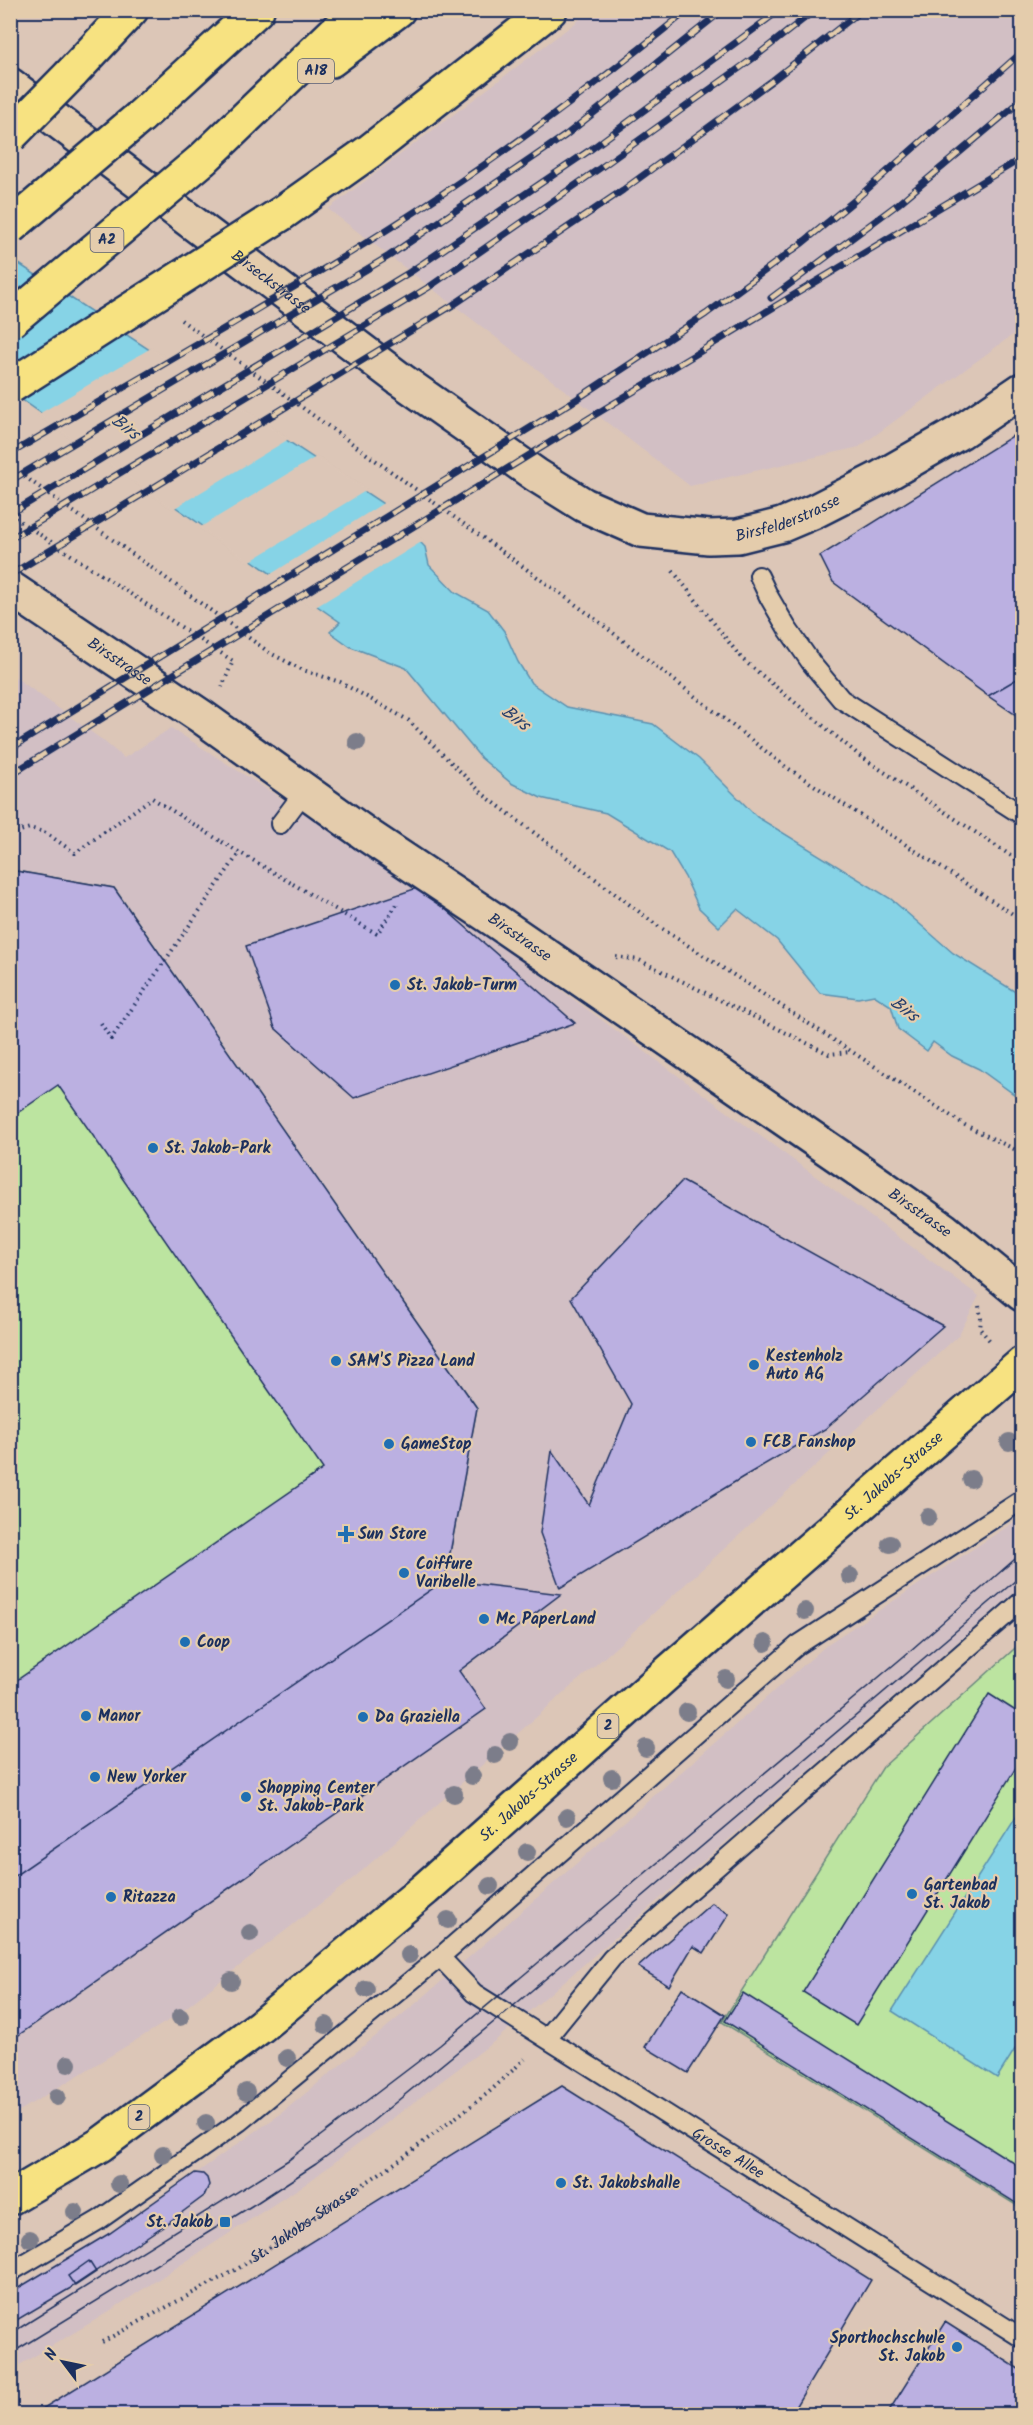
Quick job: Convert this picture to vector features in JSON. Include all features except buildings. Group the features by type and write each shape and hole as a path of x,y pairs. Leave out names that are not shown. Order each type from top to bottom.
{"main road":[{"path":"10,136 131,10"},
{"path":"10,227 140,117 257,10"},
{"name":"A2","path":"10,321 203,159 358,10"},
{"name":"A18","path":"233,132 398,10"},
{"path":"10,386 281,214 370,151 550,10"},
{"name":"St. Jakobs-Strasse","path":"10,2198 100,2145 261,2026 418,1896 681,1661 1019,1368"}],"street":[{"name":"Birseckstrasse","path":"10,85 401,380 536,475"},
{"name":"Birsfelderstrasse","path":"536,475 584,505 641,530 709,537 738,536 782,525 847,495 960,432 1023,390"},
{"name":"Birsstrasse","path":"10,588 202,717 304,792 863,1173 943,1229 1013,1285"}],"lane":[{"path":"759,576 787,628 812,664 841,699 1023,815"},
{"path":"280,824 304,792"},
{"path":"10,2272 99,2220 239,2122 440,1957 798,1645 1023,1500"},
{"path":"547,2038 612,1958 1023,1601"},
{"name":"Grosse Allee","path":"440,1957 474,1993 612,2082 1023,2338"}],"path":[{"path":"175,315 590,615 786,767 1023,920"},
{"path":"10,466 270,653 303,670 340,682 408,720 484,795 658,926 965,1125 1023,1153"},
{"path":"10,514 233,661 221,689 202,717"},
{"path":"10,834 30,828 46,833 75,853 152,798 377,934"},
{"path":"101,1023 111,1039 240,852"},
{"path":"612,956 639,960 829,1054 850,1052"},
{"path":"1013,1285 978,1307 981,1318 980,1329 1019,1368"},
{"name":"St. Jakobs-Strasse","path":"102,2342 239,2268 401,2159 488,2093 547,2038"}],"shaded area":[{"path":"591,11 1022,11 1022,328 859,447 690,486 328,209"},
{"path":"11,674 124,758 171,728 420,887 979,1296 958,1336 624,1640 356,1876 171,2019 11,2116"},
{"path":"1022,1517 1022,1586 496,2040 307,2183 97,2319 11,2370 10,2291 129,2220 279,2115 420,2000 829,1643"}],"green space":[{"name":"St. Jakob-Park","path":"10,870 114,888 477,1408 445,1580 10,1879"},
{"name":"Gartenbad St. Jakob","path":"1022,1642 1022,2209 722,2022 883,1767"}],"water":[{"name":"Birs","path":"10,258 382,503 425,547 429,565 455,592 488,610 504,631 518,662 531,683 567,707 653,724 699,759 757,817 891,899 953,953 1022,996 1022,1100 979,1069 952,1056 933,1042 927,1051 898,1029 891,1006 874,995 858,998 820,993 777,940 737,909 719,927 699,908 685,877 670,852 606,813 541,798 511,783 481,758 406,668 351,647 330,632 340,622 11,392"},
{"path":"1022,1808 1022,2038 997,2078 892,2011"}],"pier":[{"path":"151,348 289,439 173,509 37,415"},
{"path":"316,457 367,490 249,562 199,528"},
{"path":"385,502 423,541 314,608 268,576"}],"tram line":[{"path":"10,2334 290,2159 440,2045 903,1657 1022,1553"},
{"path":"10,2354 258,2202 316,2164 363,2129 505,2013 1022,1575"}],"railway":[{"path":"10,454 280,296 411,215 532,131 688,10"},
{"path":"10,481 389,256 566,135 723,10"},
{"path":"10,514 410,272 590,150 780,10"},
{"path":"10,539 429,287 755,57 815,10"},
{"path":"10,575 453,305 623,190 773,80 862,10"},
{"path":"10,749 577,399 706,314 801,244 855,200 1022,52"},
{"path":"771,298 898,204 1022,100"},
{"path":"10,775 596,414 1022,158"}],"place":[{"name":"St. Jakob-Turm","path":"395,985"},
{"name":"St. Jakob-Park","path":"153,1148"},
{"name":"SAM'S Pizza Land","path":"336,1361"},
{"name":"Kestenholz Auto AG","path":"754,1365"},
{"name":"FCB Fanshop","path":"751,1442"},
{"name":"GameStop","path":"389,1444"},
{"name":"Sun Store","path":"346,1534"},
{"name":"Coiffure Varibelle","path":"404,1573"},
{"name":"Mc PaperLand","path":"484,1619"},
{"name":"Coop","path":"185,1642"},
{"name":"Manor","path":"86,1716"},
{"name":"Da Graziella","path":"363,1717"},
{"name":"New Yorker","path":"95,1777"},
{"name":"Shopping Center St. Jakob-Park","path":"246,1797"},
{"name":"Gartenbad St. Jakob","path":"912,1894"},
{"name":"Ritazza","path":"111,1897"},
{"name":"St. Jakobshalle","path":"561,2183"},
{"name":"St. Jakob","path":"225,2222"},
{"name":"Sporthochschule St. Jakob","path":"957,2347"}]}
